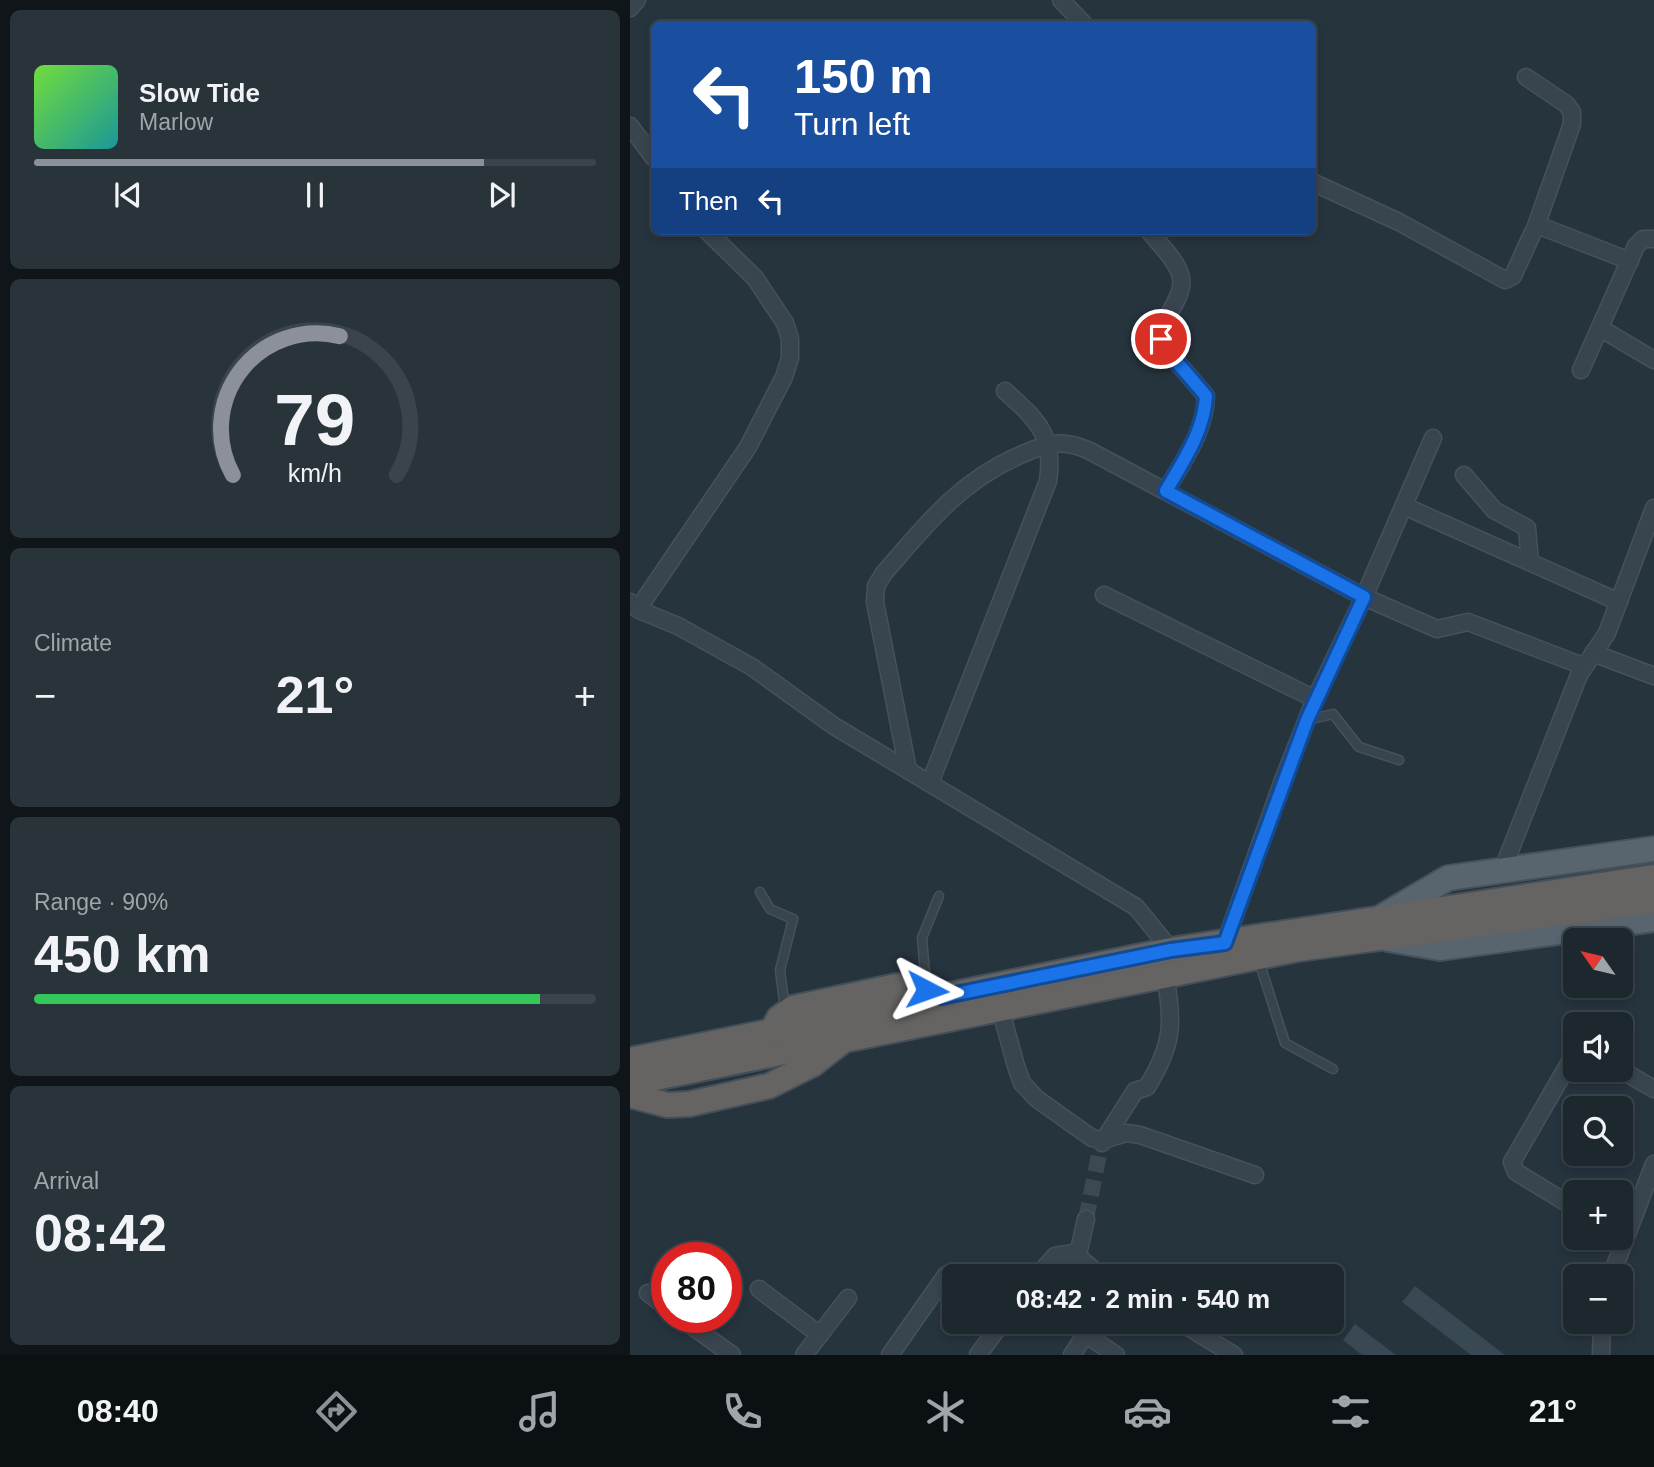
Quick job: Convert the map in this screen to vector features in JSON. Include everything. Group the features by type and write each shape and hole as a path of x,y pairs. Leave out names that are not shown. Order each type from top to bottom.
{"highway":[{"path":"630,1060 779,1022 1171,950 1380,928 1446,918 1654,877"},
{"path":"1446,918 1654,901"},
{"path":"630,1083 1257,957 1380,928"},
{"path":"630,1095 667,1105 689,1104 769,1086 813,1064 846,1038"}],"main road":[{"path":"1380,928 1448,878 1654,849"},
{"path":"1380,928 1440,948 1654,919"}],"street":[{"path":"630,8 637,0"},
{"path":"1061,0 1081,21"},
{"path":"1316,184 1399,222 1505,280 1513,276 1535,229 1572,124 1572,112 1566,103 1526,77"},
{"path":"630,126 651,154"},
{"path":"1535,229 1544,226 1630,261"},
{"path":"710,235 755,278 785,323 790,339 790,358 784,377 748,447 634,606 678,626 752,667 834,726 1136,907 1171,950"},
{"path":"1152,235 1176,265 1181,279 1179,291 1163,326 1161,339 1164,347 1206,396 1205,415 1200,430 1166,491"},
{"path":"1581,370 1640,241 1646,238 1654,239"},
{"path":"1600,328 1654,360"},
{"path":"930,783 1045,492 1050,468 1048,442 1035,419 1006,391"},
{"path":"1225,943 1315,699 1364,597 1433,438"},
{"path":"908,770 875,602 876,586 884,573 957,493 993,467 1048,442 1082,447 1364,597 1437,629 1468,622 1588,660 1654,676"},
{"path":"1464,475 1494,510 1527,528 1530,562"},
{"path":"1404,506 1619,602"},
{"path":"1502,871 1588,660 1605,638 1654,508"},
{"path":"1104,595 1315,699"},
{"path":"1102,1142 1136,1090 1147,1087 1161,1061 1172,1017 1165,975"},
{"path":"1000,1008 1023,1083 1037,1099 1081,1133 1102,1142 1126,1133 1140,1135 1255,1175"},
{"path":"1563,1074 1512,1162 1516,1172 1563,1201"},
{"path":"1633,1077 1654,1089"},
{"path":"1633,1214 1654,1164"},
{"path":"1048,1264 1055,1256 1074,1253 1082,1244 1086,1219"},
{"path":"1074,1253 1087,1264"},
{"path":"890,1355 942,1281"},
{"path":"759,1289 820,1335"},
{"path":"804,1355 848,1298"},
{"path":"702,1333 732,1355"},
{"path":"978,1355 993,1334"},
{"path":"1072,1355 1086,1334"},
{"path":"1096,1334 1116,1355"},
{"path":"1199,1334 1234,1355"},
{"path":"1601,1355 1602,1334"}],"lane":[{"path":"1307,720 1333,714 1359,747 1399,760"},
{"path":"760,891 770,909 793,919 780,970 779,1022"},
{"path":"934,994 922,938 939,896"},
{"path":"1257,957 1285,1043 1333,1069"}],"building":[{"path":"1415,1286 1505,1355 1471,1355 1402,1302"},
{"path":"1355,1324 1396,1355 1362,1355 1343,1340"}],"tunnel":[{"path":"1086,1219 1101,1145"}],"route":[{"path":"927,990 941,997 1171,950 1225,943 1315,699 1364,597 1166,491 1200,430 1205,415 1206,396 1164,347 1161,339"}]}
